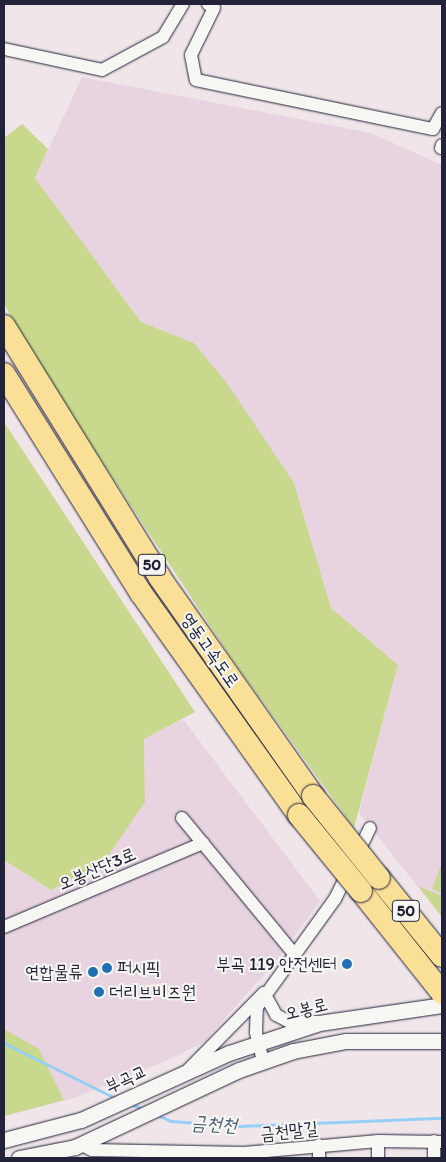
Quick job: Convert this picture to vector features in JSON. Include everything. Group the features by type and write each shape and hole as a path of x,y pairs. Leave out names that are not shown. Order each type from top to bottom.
{"highway":[{"name":"영동고속도로","path":"4,326 160,578 313,796 370,884 408,953 442,993"},
{"name":"영동고속도로","path":"4,374 141,593 299,814 438,950"}],"street":[{"path":"4,49 102,70 162,37 183,4"},
{"path":"208,4 214,8 191,55 196,80 433,130 442,113"},
{"path":"182,818 294,954"},
{"path":"263,1061 258,1042 255,1018 256,1006 335,899 370,828"},
{"name":"오봉산단3로","path":"4,928 203,843"},
{"path":"264,993 276,1015 288,1021 318,1023"},
{"path":"186,1072 264,993"},
{"name":"오봉로","path":"186,1072 258,1042 318,1023 442,1005"},
{"name":"오봉로","path":"88,1151 104,1134 198,1089 263,1061 324,1043 442,1041"},
{"name":"부곡교","path":"4,1140 81,1120 186,1072"},
{"path":"378,1141 378,1158"},
{"name":"금천말길","path":"88,1151 244,1156 319,1152 378,1141 438,1141"},
{"path":"434,1158 438,1141"},
{"path":"19,1158 88,1151"}],"shaded area":[{"path":"82,77 371,133 442,165 442,917 359,813 398,665 331,608 294,483 194,343 141,322 35,178"},
{"path":"183,719 320,901 277,960 204,1042 166,1061 74,1098 4,1116 4,860 51,890 145,802 144,739"}],"green space":[{"path":"22,124 48,149 35,178 141,322 194,343 226,382 294,483 331,608 398,665 354,828 234,662 42,371 4,304 4,138"},
{"path":"4,422 195,712 144,739 145,802 104,862 51,890 4,860"},
{"path":"442,863 442,893 432,889"},
{"path":"418,886 442,896 442,917"},
{"path":"4,1029 39,1049 64,1100 4,1116"}],"waterway":[{"name":"금천천","path":"4,1043 117,1099"},
{"name":"금천천","path":"130,1104 143,1109"},
{"name":"금천천","path":"155,1114 171,1121 239,1126 442,1118"}],"place":[{"name":"부곡 119 안전센터","path":"347,964"},
{"name":"퍼시픽","path":"107,968"},
{"name":"연합물류","path":"93,972"},
{"name":"더리브비즈원","path":"99,992"}]}
